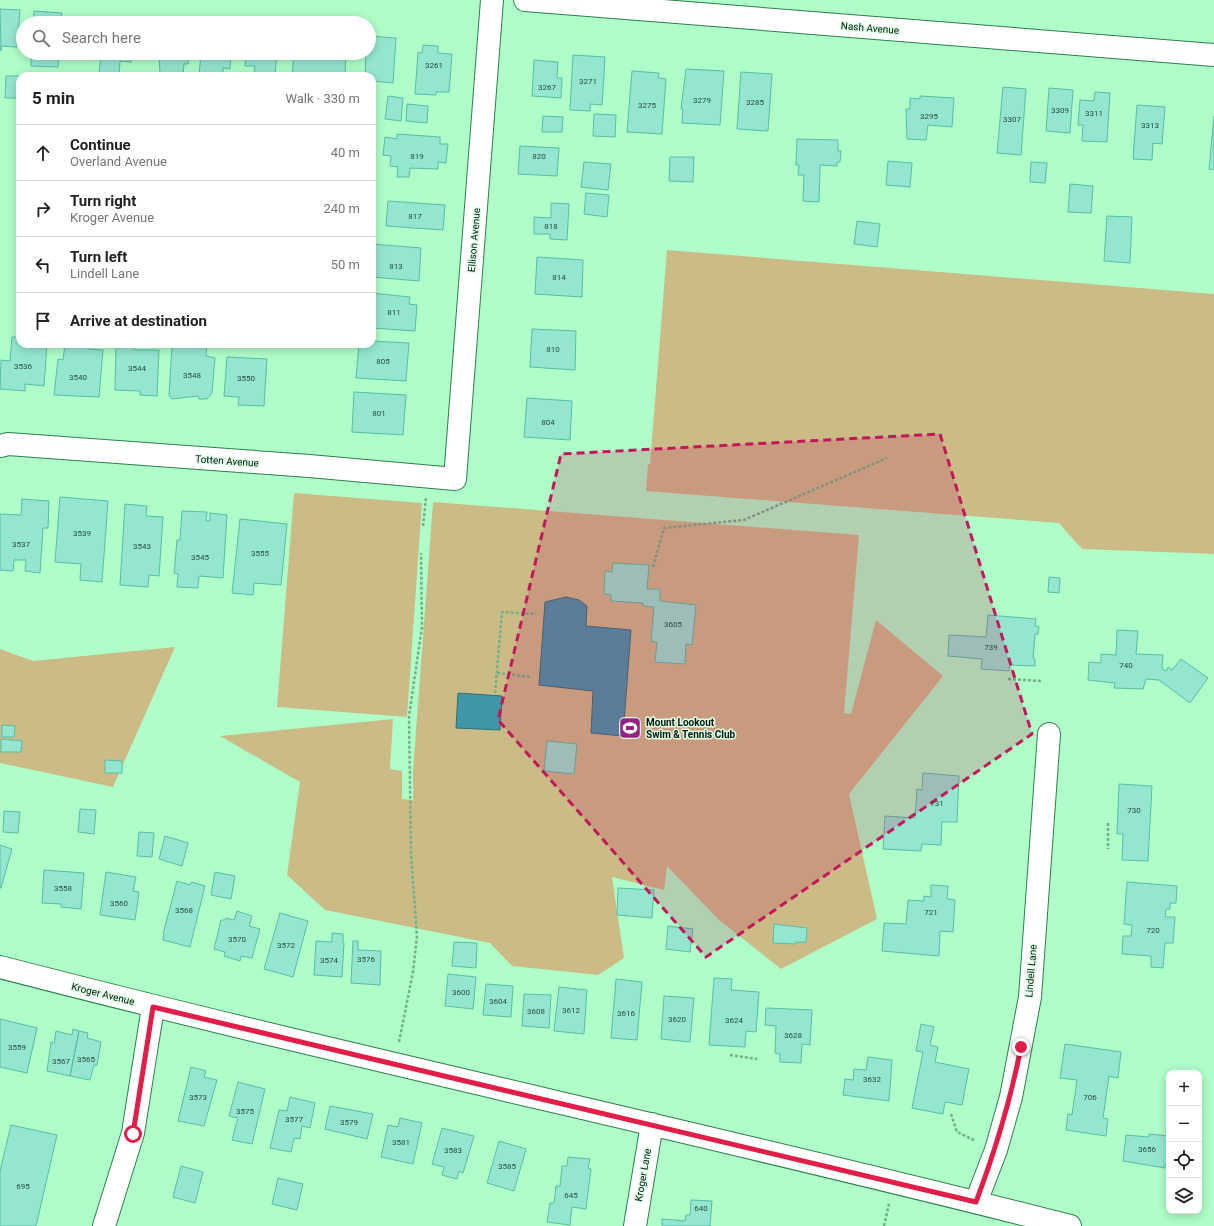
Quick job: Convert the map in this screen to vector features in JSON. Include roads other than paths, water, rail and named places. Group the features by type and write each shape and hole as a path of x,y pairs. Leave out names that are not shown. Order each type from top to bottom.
{"street":[{"name":"Ellison Avenue","path":"455,479 492,0"},
{"name":"Nash Avenue","path":"526,0 1214,56"},
{"name":"Totten Avenue","path":"0,446 8,444 309,466 455,479"},
{"name":"Lindell Lane","path":"976,1202 996,1150 1011,1097 1030,997 1049,734"},
{"name":"Kroger Avenue","path":"0,967 153,1007 652,1124 1070,1226"},
{"path":"104,1226 133,1134 153,1007"},
{"name":"Kroger Lane","path":"635,1226 652,1124"}],"water":[{"path":"566,597 579,600 587,606 586,626 631,630 623,736 591,733 593,691 539,685 545,602"},
{"path":"458,693 502,696 500,730 456,728"}],"place":[{"name":"Mount Lookout Swim & Tennis Club","path":"630,728"}]}
